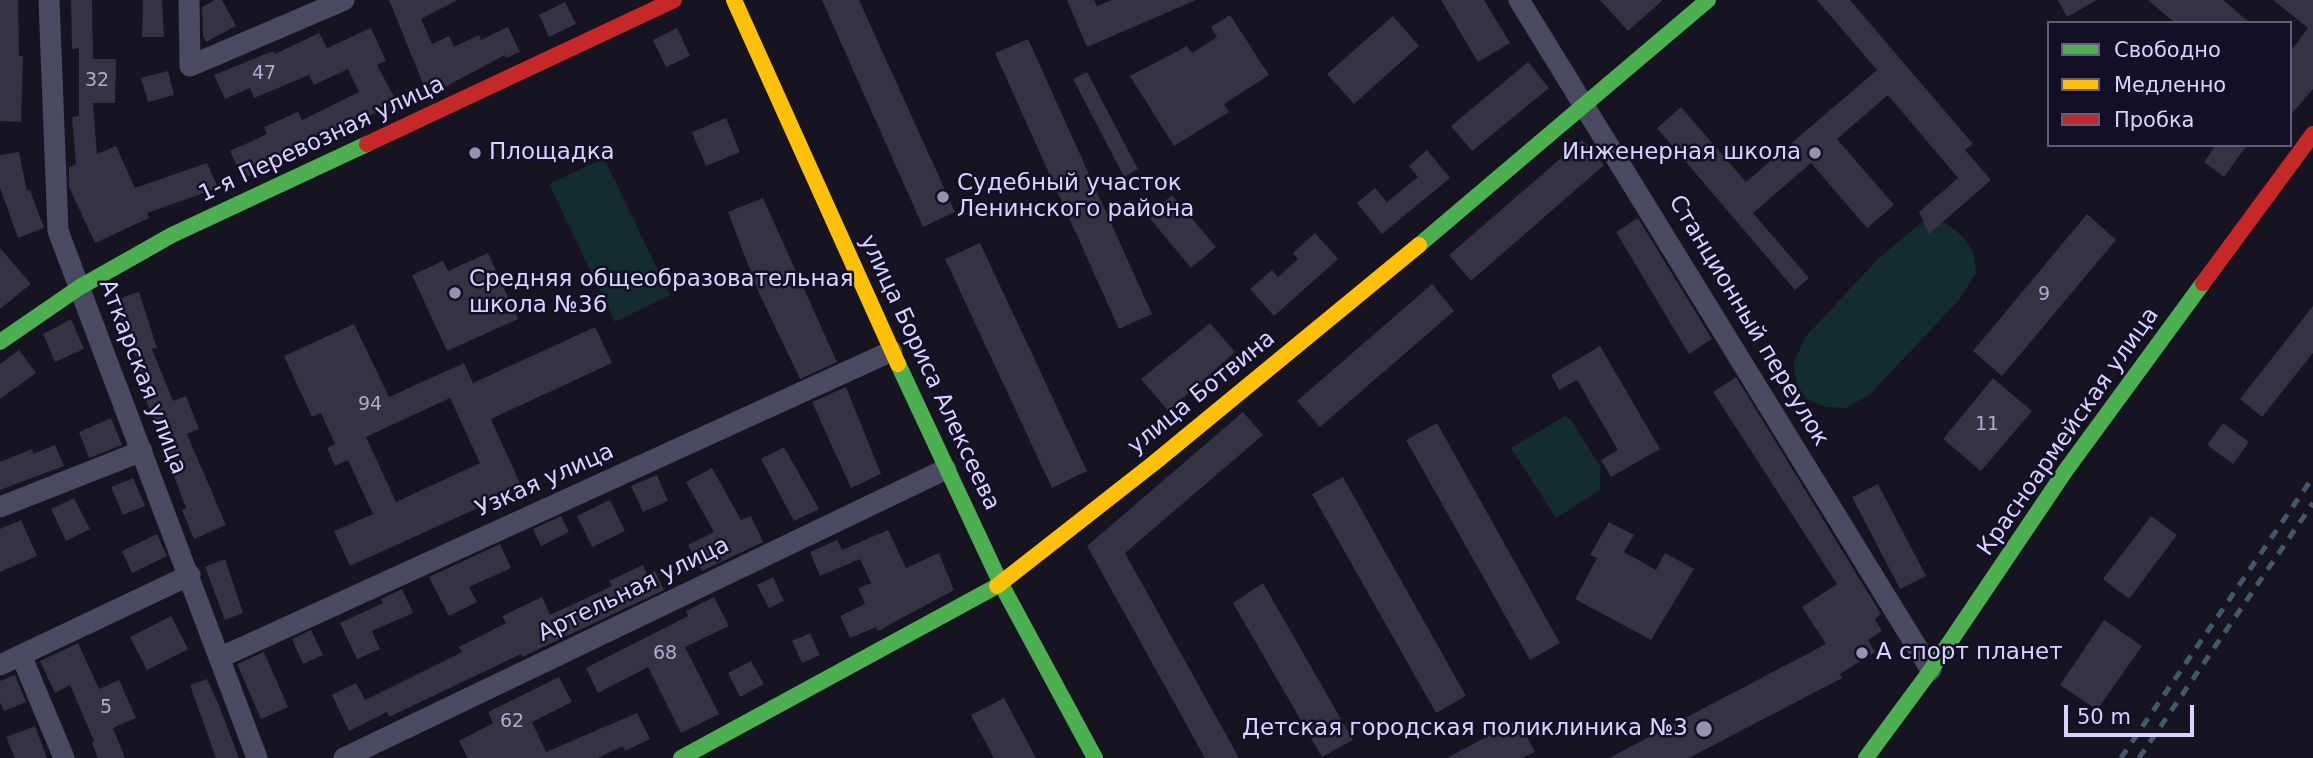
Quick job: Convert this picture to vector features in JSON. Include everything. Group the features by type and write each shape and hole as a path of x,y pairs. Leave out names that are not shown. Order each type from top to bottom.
{"street":[{"name":"Аткарская улица","path":"49,0 58,231 257,758"},
{"path":"189,0 190,66 344,0"},
{"name":"1-я Перевозная улица","path":"0,342 80,287 172,235 674,0"},
{"name":"улица Бориса Алексеева","path":"734,0 946,469 1001,584 1095,758"},
{"name":"Станционный переулок","path":"1519,0 1931,670"},
{"name":"улица Ботвина","path":"681,758 1001,584 1154,463 1708,0"},
{"name":"Красноармейская улица","path":"1866,758 1931,670 2066,470 2313,134"},
{"name":"Узкая улица","path":"219,658 892,351"},
{"path":"0,507 142,451"},
{"name":"Артельная улица","path":"344,758 946,469"},
{"path":"0,665 190,575"},
{"path":"21,655 64,758"}],"green space":[{"path":"604,158 670,295 615,322 549,184"},
{"path":"1922,222 1946,223 1962,236 1973,251 1976,273 1959,300 1870,394 1846,408 1825,407 1807,399 1798,387 1793,364 1806,336 1879,258"},
{"path":"1565,416 1571,420 1600,466 1600,490 1556,518 1511,448"}],"building":[{"path":"0,0 18,0 19,56 23,56 21,122 0,121"},
{"path":"71,0 92,0 93,59 116,59 115,103 93,103 97,154 116,146 135,188 207,163 218,188 147,213 149,218 95,243 69,187 69,168 76,164 72,117 79,116 79,48 72,49"},
{"path":"143,0 162,0 164,37 142,37"},
{"path":"215,0 222,0 236,26 206,42 203,36 202,7"},
{"path":"389,0 458,0 421,19 432,44 449,36 454,47 479,35 481,40 508,27 520,52 506,58 505,55 428,96"},
{"path":"822,0 859,0 955,212 923,227"},
{"path":"1067,0 1094,0 1097,6 1112,0 1196,0 1087,47"},
{"path":"1441,0 1484,0 1510,43 1478,62"},
{"path":"1600,0 1663,0 1628,31"},
{"name":"Инженерная школа","path":"1817,0 1850,0 1973,144 1965,150 1991,180 1929,234 1919,212 1958,178 1888,95 1837,139 1894,205 1867,228 1811,163 1753,213 1809,278 1795,290 1657,128 1681,107 1746,182 1877,70"},
{"path":"2058,0 2097,0 2067,17"},
{"path":"2148,0 2223,0 2248,21 2173,21"},
{"path":"2273,0 2313,0 2313,89 2292,114 2292,49 2308,28"},
{"path":"565,2 576,24 549,37 539,15"},
{"path":"1230,15 1269,75 1224,104 1229,112 1174,146 1130,76 1187,46 1192,53 1217,37 1211,27"},
{"path":"1393,16 1419,46 1354,104 1327,74"},
{"path":"371,28 386,61 377,65 397,102 243,179 230,151 267,134 264,127 298,112 302,120 359,92 348,69 314,85 309,75 254,98 250,88 225,99 214,75 273,51 275,54 319,33 327,48"},
{"path":"677,28 690,56 666,67 653,40"},
{"path":"1028,39 1152,314 1119,329 995,53"},
{"path":"1528,62 1549,88 1472,151 1451,126"},
{"path":"168,71 174,95 148,102 141,78"},
{"path":"1087,72 1138,169 1124,177 1073,79"},
{"path":"726,118 740,152 706,166 692,132"},
{"path":"1582,140 1604,165 1471,281 1449,255"},
{"path":"2215,147 2246,147 2224,177 2204,162"},
{"path":"1427,150 1450,178 1382,234 1357,203 1375,188 1387,202 1418,177 1409,166"},
{"path":"19,152 27,191 30,190 44,228 18,238 0,188 0,155"},
{"path":"1172,195 1216,247 1191,268 1148,216"},
{"path":"763,198 837,362 800,379 759,293 728,212"},
{"path":"2087,214 2116,240 2002,376 1973,351"},
{"path":"1638,218 1712,339 1689,354 1616,232"},
{"path":"1315,233 1338,259 1274,316 1250,289 1272,270 1278,277 1298,259 1293,253"},
{"path":"980,243 1087,471 1052,488 945,259"},
{"path":"0,248 31,284 0,309"},
{"path":"488,253 518,319 447,351 412,275 443,261 448,271"},
{"path":"1432,284 1454,311 1320,427 1297,401"},
{"path":"139,292 157,348 152,349 173,401 186,396 199,429 187,434 226,525 194,539 182,510 186,508 136,373 141,371 114,300"},
{"path":"2313,306 2313,353 2262,417 2240,399"},
{"path":"71,319 84,349 55,362 43,334"},
{"path":"1210,323 1235,352 1168,411 1141,379"},
{"path":"354,324 389,397 464,363 473,383 595,327 612,363 491,419 522,488 350,566 334,531 373,514 348,460 335,466 327,448 335,444 321,413 312,417 284,356","holes":["450,398 480,463 396,502 366,437"]},
{"path":"1600,346 1660,449 1611,477 1601,460 1618,450 1577,380 1559,390 1551,375"},
{"path":"19,350 36,373 0,399 0,364"},
{"path":"1736,377 1881,614 1875,619 1882,631 1868,640 1875,652 1840,674 1842,678 1689,758 1609,758 1826,644 1802,607 1837,584 1713,392"},
{"path":"1993,378 2032,411 1981,471 1943,439"},
{"path":"846,387 881,474 851,488 812,402"},
{"path":"1243,412 1263,435 1125,553 1239,758 1205,758 1087,546"},
{"path":"111,418 122,445 89,458 79,432"},
{"path":"1437,423 1560,643 1530,660 1406,440"},
{"path":"2223,423 2249,442 2233,464 2207,445"},
{"path":"55,445 64,466 0,490 0,462 32,449 33,454"},
{"path":"784,447 819,509 794,521 761,459"},
{"path":"712,468 741,520 751,516 763,542 702,571 688,545 714,532 686,482"},
{"path":"657,475 668,501 643,512 631,486"},
{"path":"1343,477 1466,696 1436,713 1312,494"},
{"path":"133,478 145,506 123,515 111,487"},
{"path":"1878,484 1926,576 1900,589 1852,497"},
{"path":"74,498 90,529 66,541 51,509"},
{"path":"610,500 625,531 592,547 577,516"},
{"path":"561,516 569,532 541,546 533,529"},
{"path":"2151,516 2177,535 2129,599 2103,579"},
{"path":"21,520 37,556 0,572 0,529"},
{"path":"1609,522 1634,535 1624,552 1656,570 1665,553 1694,569 1651,640 1575,599 1597,558 1590,555"},
{"path":"888,530 906,568 939,553 954,590 878,631 876,627 850,638 840,616 865,604 858,588 871,583 860,559 820,576 810,552 837,540 842,550"},
{"path":"157,534 167,556 132,573 122,551"},
{"path":"500,544 511,568 469,587 477,602 449,616 429,577"},
{"path":"225,559 243,613 225,620 205,567"},
{"path":"643,565 647,574 655,571 664,590 389,717 387,712 349,731 332,695 356,683 365,700 462,652 459,647 506,623 502,616 542,597 550,615 612,586 609,581"},
{"path":"773,577 784,601 769,608 757,585"},
{"path":"1263,583 1353,740 1322,757 1233,603"},
{"path":"402,589 413,613 372,631 380,649 357,659 340,623 383,603 381,599"},
{"path":"714,597 729,626 685,647 719,714 681,733 648,667 598,693 586,668 688,616 686,611"},
{"path":"171,616 188,649 147,670 130,637"},
{"path":"2104,620 2142,646 2097,710 2060,685"},
{"path":"311,630 323,655 303,664 292,639"},
{"path":"810,633 820,655 802,663 792,641"},
{"path":"78,643 99,689 119,680 136,718 113,728 125,758 98,758 92,743 94,741 70,685 55,693 40,661"},
{"path":"264,652 288,707 261,719 237,664"},
{"path":"751,661 764,684 740,697 728,673"},
{"path":"15,675 26,702 4,711 0,702 0,681"},
{"path":"559,677 572,702 532,722 546,752 637,713 650,739 625,751 623,746 598,758 468,758 459,741 493,723 488,712"},
{"path":"207,679 239,758 216,758 190,685"},
{"path":"1004,698 1036,758 994,758 971,715"},
{"path":"1518,720 1535,752 1522,758 1447,758"},
{"path":"35,726 47,758 15,758 6,737"}],"railway":[{"path":"2121,758 2313,477"},
{"path":"2139,758 2313,503"}],"traffic: fast":[{"path":"1419,245 1708,0"},
{"path":"0,342 80,287 172,235 367,144"},
{"path":"1866,758 1931,670 2066,470 2203,283"},
{"path":"898,364 1001,584 1095,758"},
{"path":"681,758 997,586"}],"traffic: slow":[{"path":"734,0 898,364"},
{"path":"997,586 1154,463 1419,245"}],"traffic: jam":[{"path":"367,144 674,0"},
{"path":"2203,283 2313,134"}],"place":[{"name":"Площадка","path":"475,153"},
{"name":"Инженерная школа","path":"1815,153"},
{"name":"Судебный участок Ленинского района","path":"943,197"},
{"name":"Средняя общеобразовательная школа №36","path":"455,293"},
{"name":"А спорт планет","path":"1862,653"},
{"name":"Детская городская поликлиника №3","path":"1704,729"}]}
